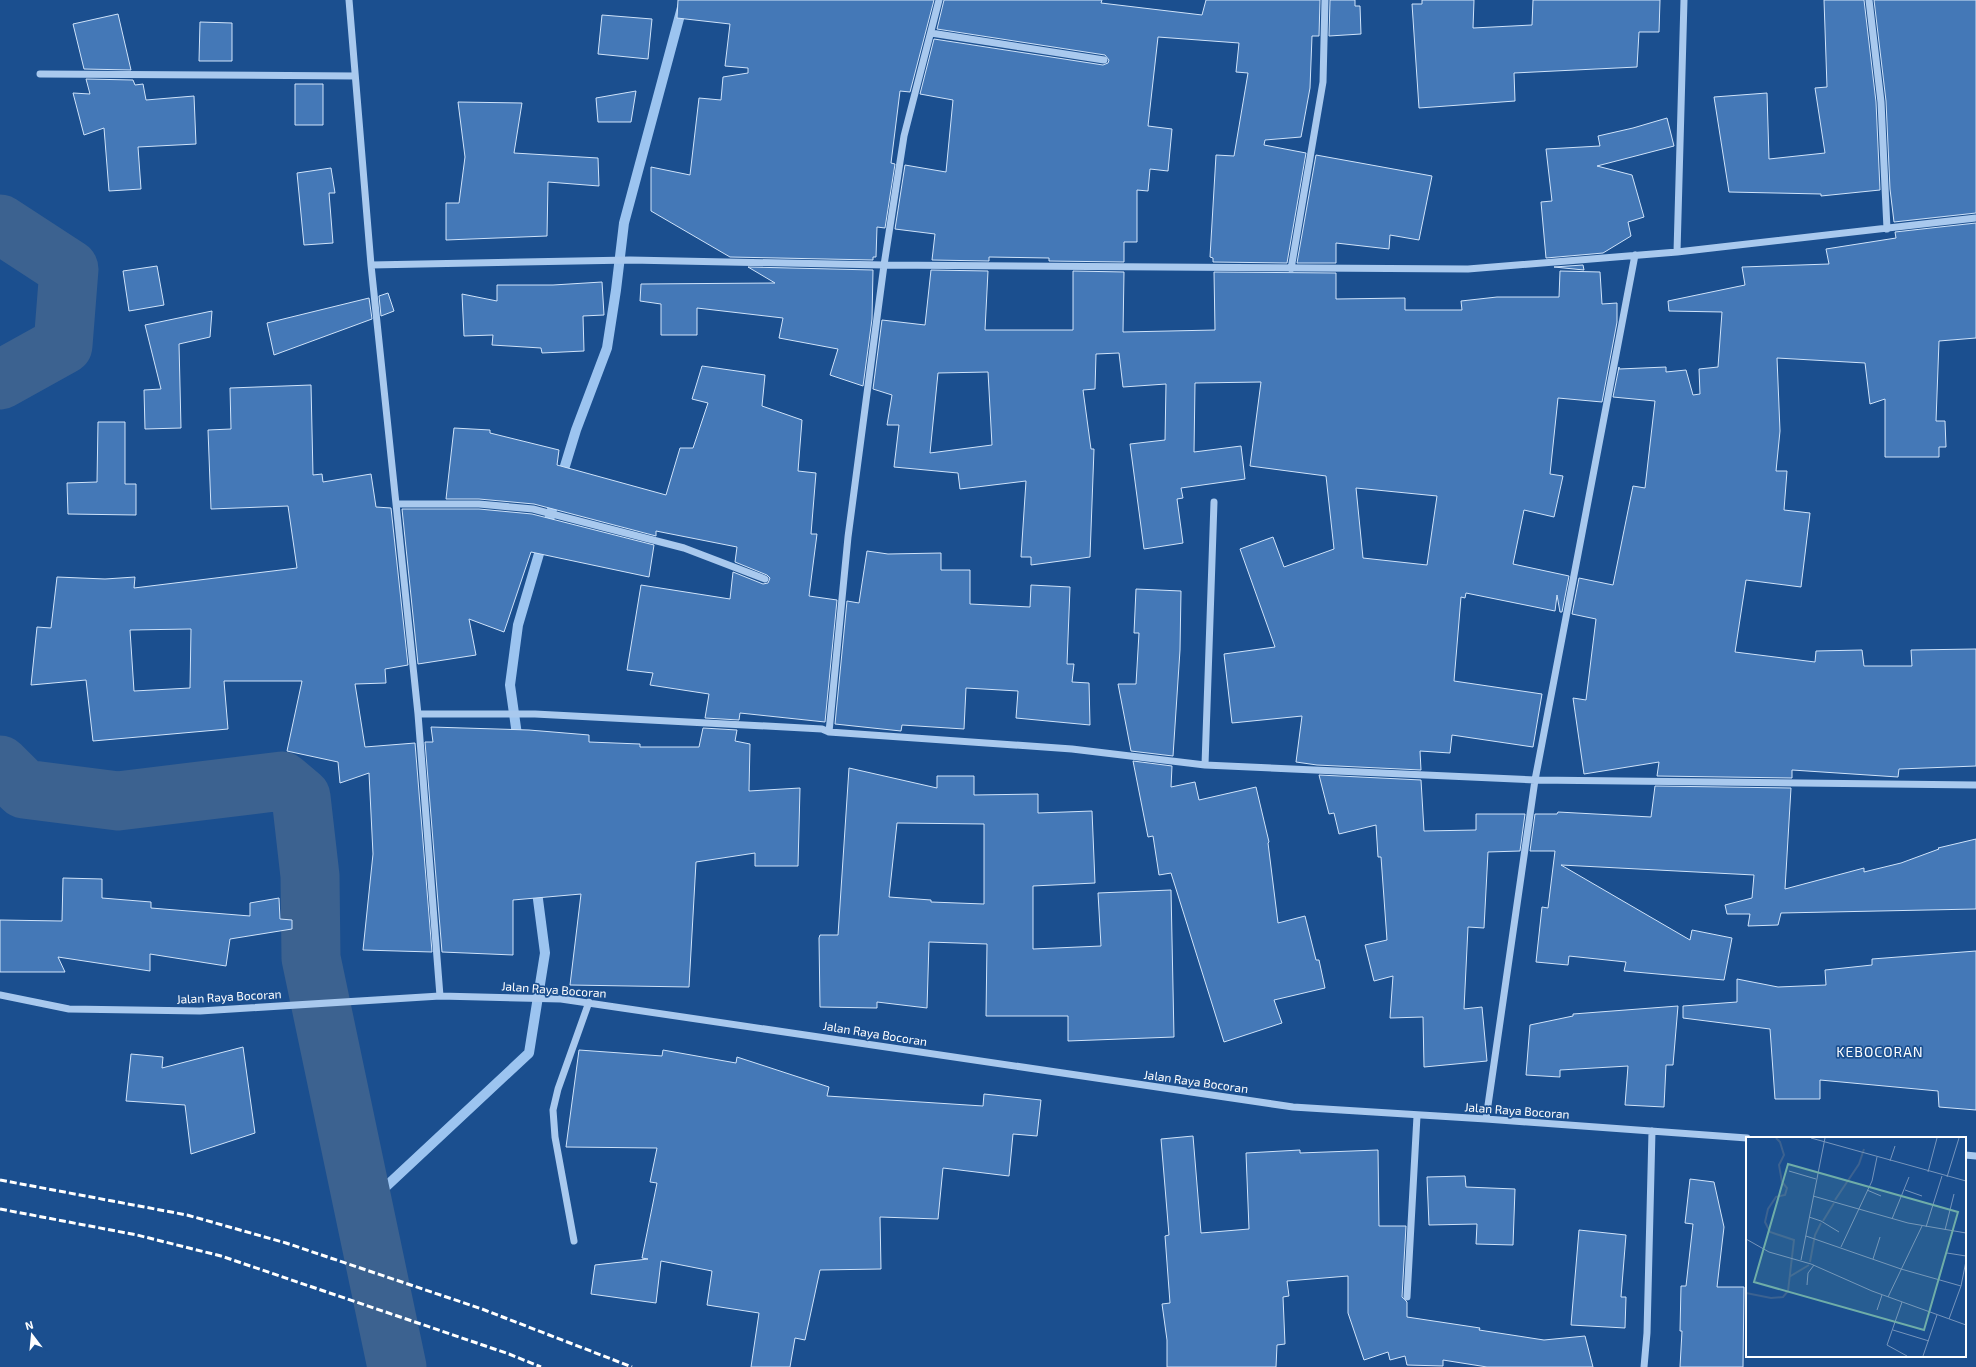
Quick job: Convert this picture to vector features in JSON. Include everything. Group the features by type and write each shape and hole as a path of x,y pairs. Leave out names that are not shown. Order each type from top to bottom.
{"street":[{"path":"349,0 371,264 418,714 440,996"},
{"path":"829,732 848,537 884,265 904,136 932,33 939,0"},
{"path":"1291,269 1323,82 1325,0"},
{"path":"1677,252 1684,0"},
{"path":"1869,0 1881,102 1887,228"},
{"path":"932,33 1104,60"},
{"path":"40,74 355,76"},
{"path":"371,264 630,260 884,265 1291,269 1468,269 1677,252 1976,218"},
{"path":"1486,1119 1535,780 1635,255"},
{"path":"1205,765 1214,502"},
{"path":"396,504 479,504 541,511 684,548 765,579"},
{"path":"418,714 536,714 822,729 829,732 1072,749 1205,765 1535,780 1976,785"},
{"name":"Jalan Raya Bocoran","path":"0,995 69,1009 200,1011 440,996 561,999 1293,1107 1746,1138"},
{"path":"574,1241 555,1136 553,1110 558,1089 588,1002"},
{"path":"1407,1297 1417,1116"},
{"path":"1644,1367 1647,1333 1652,1131"},
{"path":"1966,1155 1976,1156"}],"building":[{"path":"678,0 934,0 910,92 900,91 891,163 895,164 885,228 877,227 876,257 873,257 873,260 730,257 651,211 651,167 690,175 699,98 721,100 723,77 748,73 748,68 725,66 730,24 677,18"},
{"path":"944,0 1102,0 1101,3 1202,15 1206,0 1320,0 1319,36 1312,36 1310,88 1301,137 1265,140 1264,145 1306,153 1287,263 1213,262 1213,258 1210,257 1216,155 1234,156 1248,73 1236,72 1239,43 1158,37 1148,126 1172,129 1168,171 1150,169 1148,191 1137,190 1137,242 1124,242 1124,262 1049,261 1049,258 989,257 989,261 932,260 935,234 895,229 905,165 946,172 953,100 920,94 934,39 1103,65 1108,63 1109,60 1105,55 937,29"},
{"path":"1330,0 1355,0 1355,6 1360,6 1361,34 1329,36"},
{"path":"1422,0 1474,0 1473,28 1532,25 1533,0 1660,0 1659,32 1639,32 1637,67 1514,73 1515,101 1419,108 1412,4 1422,4"},
{"path":"1824,0 1864,0 1876,102 1880,190 1821,196 1821,194 1729,192 1714,97 1767,93 1769,159 1825,153 1815,88 1827,87"},
{"path":"1874,0 1976,0 1976,213 1894,222 1890,189 1886,101"},
{"path":"118,14 131,70 84,69 73,24"},
{"path":"602,15 652,19 648,59 598,54"},
{"path":"200,22 232,23 232,61 199,61"},
{"path":"86,79 133,80 135,85 143,84 146,100 194,96 196,144 138,147 141,189 109,191 104,128 84,135 73,93 90,94"},
{"path":"295,84 323,84 323,125 295,125"},
{"path":"636,91 631,122 598,122 596,98"},
{"path":"458,102 522,103 514,153 598,158 599,186 548,182 547,236 446,240 446,203 459,203 465,157"},
{"path":"1667,118 1674,146 1597,166 1632,175 1644,217 1628,222 1631,236 1603,253 1546,258 1541,202 1552,201 1546,149 1600,146 1598,136"},
{"path":"1316,155 1432,176 1419,240 1390,235 1389,249 1336,243 1336,263 1297,263"},
{"path":"331,168 335,193 329,193 333,243 304,245 297,173"},
{"path":"1976,223 1976,338 1939,341 1936,421 1945,421 1946,447 1939,447 1939,457 1885,457 1885,399 1870,404 1865,363 1777,358 1780,431 1776,471 1787,471 1784,510 1810,513 1801,587 1746,580 1735,652 1815,662 1816,651 1862,650 1864,666 1912,666 1911,650 1976,649 1976,766 1899,769 1898,777 1792,770 1792,778 1657,776 1659,762 1584,774 1573,698 1586,700 1596,619 1572,614 1579,578 1613,585 1633,486 1645,488 1655,401 1613,397 1619,367 1619,369 1666,367 1666,372 1686,370 1693,395 1700,394 1699,369 1718,367 1722,312 1669,311 1668,301 1745,285 1742,267 1829,264 1826,249 1896,238 1895,232"},
{"path":"1583,265 1584,270 1554,267"},
{"path":"157,266 164,305 129,311 123,271"},
{"path":"748,267 873,270 872,319 863,386 830,375 838,349 779,338 783,318 697,308 697,335 661,335 661,304 640,301 641,284 775,283"},
{"path":"931,270 988,271 985,330 1073,330 1073,271 1124,272 1123,332 1215,330 1214,272 1336,273 1336,299 1405,298 1405,310 1462,310 1461,301 1497,297 1559,297 1560,271 1600,272 1602,304 1617,303 1617,322 1602,402 1558,398 1550,474 1563,476 1554,517 1524,510 1513,564 1569,576 1562,612 1560,612 1557,595 1555,611 1466,593 1465,598 1461,597 1454,681 1542,694 1533,747 1452,735 1450,753 1420,751 1421,770 1317,765 1296,762 1302,716 1232,723 1224,654 1275,647 1240,549 1273,537 1284,567 1334,549 1326,476 1250,466 1261,382 1195,383 1194,452 1241,446 1245,479 1181,488 1183,498 1177,499 1183,543 1144,549 1130,444 1165,440 1166,384 1123,387 1119,353 1096,354 1095,389 1083,390 1091,449 1094,449 1090,557 1031,565 1031,557 1021,557 1026,481 960,489 958,473 894,467 899,425 887,425 892,395 873,389 882,320 925,325","holes":["988,372 992,445 930,453 938,373","1356,488 1437,496 1427,565 1363,558"]},
{"path":"602,282 604,315 583,316 584,351 542,353 541,348 492,345 493,335 464,336 462,294 497,301 497,285 553,285"},
{"path":"388,293 394,311 381,316 379,296"},
{"path":"369,298 372,319 274,355 267,323"},
{"path":"212,311 210,337 179,344 181,428 145,429 144,390 161,389 145,325"},
{"path":"702,366 765,375 762,406 802,420 798,471 816,473 811,534 817,534 809,596 837,600 825,722 740,713 739,720 705,718 709,694 650,685 653,673 627,670 641,585 730,599 733,572 763,584 768,583 770,578 767,575 735,562 737,547 656,531 656,536 534,504 479,499 446,499 454,428 490,430 490,433 559,450 557,465 666,495 680,448 693,448 708,403 692,399"},
{"path":"311,385 313,475 322,474 323,482 371,474 376,507 391,508 408,665 385,669 386,683 355,684 365,747 415,743 432,952 363,950 373,854 369,773 340,783 338,762 287,751 302,681 224,681 228,729 93,741 86,680 31,685 37,627 51,628 57,577 105,579 135,577 134,588 297,568 288,506 211,509 208,430 231,429 230,388","holes":["191,629 190,688 134,691 130,630"]},
{"path":"98,422 125,422 125,484 136,484 136,515 68,514 67,483 97,482"},
{"path":"402,509 479,509 532,514 654,545 649,577 531,552 504,632 469,619 476,655 418,664"},
{"path":"867,551 888,554 941,553 941,570 970,570 970,604 1030,607 1031,585 1070,587 1067,664 1074,664 1072,682 1089,683 1090,725 1016,718 1018,691 966,688 964,729 902,725 901,731 835,724 847,601 859,603"},
{"path":"1136,589 1181,591 1180,650 1173,756 1131,751 1118,684 1136,684 1139,633 1134,633"},
{"path":"431,727 529,730 589,735 589,742 640,744 640,747 699,747 703,728 737,730 735,741 750,744 749,791 800,788 798,866 755,866 755,853 696,862 689,987 570,985 581,894 513,900 513,955 442,952 425,742 433,742"},
{"path":"1133,761 1172,766 1171,787 1195,782 1199,800 1256,787 1269,842 1278,923 1305,916 1316,960 1319,960 1325,988 1274,1000 1282,1023 1224,1042 1171,873 1159,875 1153,836 1148,837"},
{"path":"849,768 937,788 937,776 974,776 974,795 1038,794 1038,813 1092,811 1095,883 1033,886 1033,949 1101,946 1098,893 1171,890 1174,1037 1068,1041 1068,1016 986,1016 987,944 929,942 927,1008 877,1002 877,1008 820,1007 819,938 820,935 838,935","holes":["897,823 984,824 984,904 931,902 931,900 889,897"]},
{"path":"1319,775 1421,780 1424,831 1476,830 1476,814 1525,814 1520,851 1488,852 1484,928 1468,927 1464,1009 1482,1007 1487,1061 1424,1067 1423,1017 1390,1018 1393,976 1374,981 1365,945 1387,940 1381,857 1378,857 1376,825 1339,834 1334,813 1329,814"},
{"path":"1655,786 1791,788 1785,889 1864,868 1864,872 1901,863 1939,849 1938,848 1976,839 1976,909 1781,913 1778,925 1748,926 1750,914 1727,914 1725,905 1752,898 1754,875 1561,865 1690,940 1692,930 1732,938 1724,980 1624,971 1626,962 1569,956 1568,965 1536,962 1542,907 1548,908 1555,851 1530,851 1535,814 1557,814 1558,812 1651,817"},
{"path":"63,878 102,879 102,898 151,902 151,908 250,916 250,903 279,898 280,919 292,920 292,929 230,939 226,966 150,954 150,971 58,957 65,972 0,972 0,920 62,921"},
{"path":"1976,951 1976,1110 1939,1107 1938,1091 1820,1080 1820,1099 1775,1099 1770,1029 1683,1018 1683,1006 1737,1002 1737,979 1778,987 1826,985 1825,970 1872,965 1872,959"},
{"path":"1678,1006 1673,1065 1666,1065 1664,1107 1625,1105 1628,1066 1560,1070 1560,1077 1526,1075 1530,1025 1573,1016 1573,1014"},
{"path":"243,1047 255,1133 191,1154 185,1105 126,1101 131,1054 163,1057 162,1068"},
{"path":"579,1050 662,1056 663,1050 736,1063 737,1057 829,1087 827,1096 983,1106 984,1094 1041,1100 1037,1136 1013,1134 1009,1176 943,1168 938,1219 880,1217 881,1269 820,1270 805,1340 795,1338 790,1367 751,1367 759,1313 707,1305 712,1271 661,1261 656,1303 591,1294 595,1265 648,1259 642,1258 657,1183 650,1182 657,1148 566,1147"},
{"path":"1193,1136 1201,1233 1249,1229 1246,1153 1300,1150 1300,1153 1378,1150 1379,1226 1406,1226 1402,1297 1407,1302 1407,1317 1480,1328 1479,1330 1544,1340 1585,1336 1593,1367 1487,1367 1443,1360 1443,1366 1407,1365 1405,1356 1390,1360 1388,1352 1364,1360 1348,1313 1348,1276 1287,1281 1289,1296 1283,1297 1285,1344 1277,1345 1276,1367 1167,1367 1167,1340 1162,1304 1170,1303 1165,1236 1169,1235 1161,1139"},
{"path":"1465,1176 1466,1187 1515,1189 1513,1245 1476,1244 1477,1224 1429,1225 1427,1177"},
{"path":"1690,1179 1714,1182 1724,1227 1717,1287 1744,1287 1743,1367 1680,1367 1682,1331 1680,1331 1681,1286 1686,1286 1693,1224 1685,1223"},
{"path":"1579,1230 1626,1235 1621,1297 1626,1297 1625,1328 1571,1325"}],"waterway":[{"path":"561,479 576,430 607,348 624,223 684,0"},
{"path":"0,224 69,269 63,345 0,380"},
{"path":"518,742 510,685 518,625 556,496"},
{"path":"0,765 24,789 118,801 282,781 301,797 310,876 311,958 397,1367"},
{"path":"363,1208 529,1053 545,953 536,884"}],"railway":[{"path":"0,1180 187,1215 286,1243 482,1309 632,1367"},
{"path":"0,1209 137,1235 221,1256 509,1354 541,1367"}],"district":[{"name":"KEBOCORAN","path":"1880,1052"}]}
